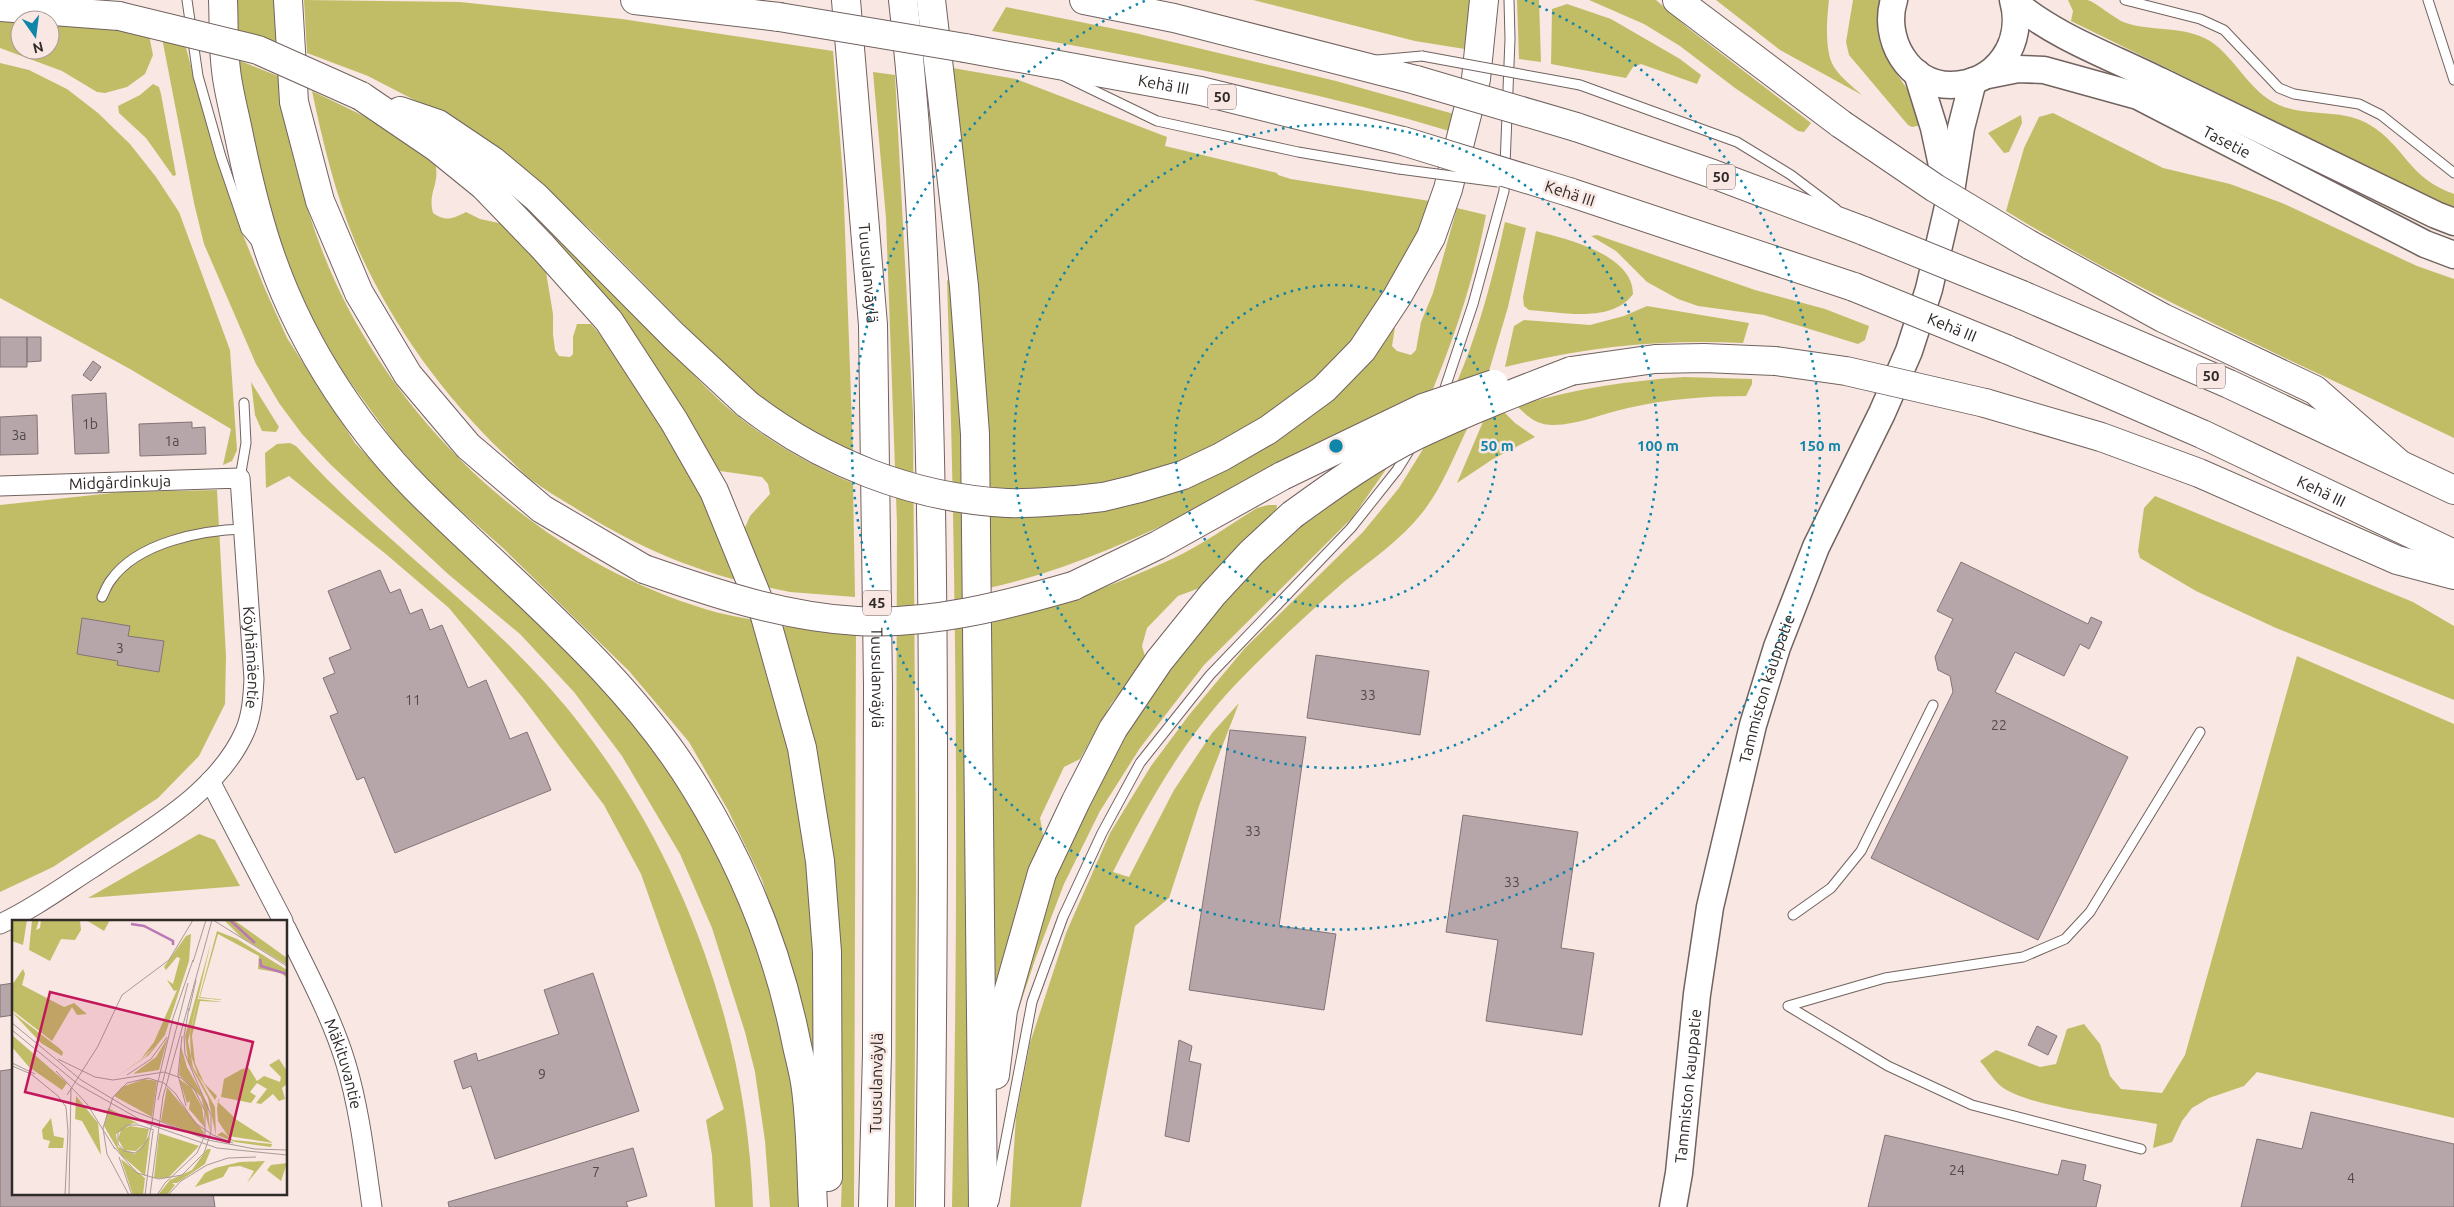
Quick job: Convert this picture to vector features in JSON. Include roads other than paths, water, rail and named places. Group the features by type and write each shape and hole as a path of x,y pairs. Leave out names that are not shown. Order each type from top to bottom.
{"highway":[{"path":"223,0 226,70 250,188 272,261 296,316 334,384 380,448 428,500 534,600 608,676 654,730 696,788 743,875 767,933 790,1008 806,1088 813,1207"},
{"path":"288,0 294,102 320,201 359,293 408,375 468,446 542,509 644,569 722,596 792,612 857,621 928,618 1003,606 1073,586 1166,540 1282,476 1433,405 1488,385 1655,359 1704,358 1775,361 1846,371 1985,403 2101,437 2199,473 2397,560 2454,575"},
{"name":"Kehä III","path":"635,0 779,17 965,48 1201,92 1403,142 1569,192 1854,287 2006,349 2210,438 2454,554"},
{"name":"Tuusulanväylä","path":"846,0 873,325 878,686 877,1053 874,1207"},
{"path":"903,0 911,76 928,343 934,681 930,1207"},
{"path":"931,0 964,286 975,434 982,1207"},
{"name":"50","path":"1084,0 1174,18 1352,62 1419,68 1864,231 2022,295 2229,384 2454,490"},
{"path":"0,7 119,16 258,50 361,96 438,124 493,161 536,197 674,336 747,404 779,429 856,469 905,486 955,498 1008,503 1103,497 1183,475 1222,457 1268,430 1324,388 1362,350 1397,297 1431,238 1448,189 1476,79 1484,0"},
{"path":"1677,0 1841,124 1936,188 2030,246 2163,318 2315,390 2397,462"},
{"path":"361,96 436,147 484,186 542,246 608,321 674,421 714,491 765,616 784,679 802,748 820,860 828,952 828,1207"},
{"path":"982,1179 1003,1010 1042,873 1113,729 1159,661 1213,594 1251,553 1292,515 1348,475 1415,436 1494,401 1571,371"}],"main road":[{"path":"1894,0 1890,27 1894,46 1905,63 1917,73"},
{"path":"1980,78 2005,58 2014,41 2017,25 2013,1"},
{"name":"Tasetie","path":"2013,1 2032,17 2070,40 2142,72 2454,222"},
{"name":"Tasetie","path":"1917,73 1934,82 1951,85 2018,69 2044,70 2138,96 2425,244 2454,255"},
{"name":"Tammiston kauppatie","path":"1917,73 1934,128 1950,198"},
{"name":"Tammiston kauppatie","path":"1674,1207 1697,994 1710,907 1753,726 1777,647 1816,547 1882,413 1909,351 1929,289 1950,198 1961,128 1980,78"}],"street":[{"name":"Midgårdinkuja","path":"0,486 240,478"},
{"name":"Köyhämäentie","path":"0,924 68,884 178,811 210,782 245,732 252,706 254,679 240,478"},
{"path":"210,782 282,920"},
{"name":"Mäkituvantie","path":"288,932 330,1020 346,1063 359,1114 372,1207"}],"lane":[{"path":"186,0 198,76 220,158 246,230 272,261"},
{"path":"993,1207 1032,1002 1063,917 1102,833 1130,780 1140,763 1210,675 1351,528 1397,470 1442,399 1473,304 1504,191 1510,40 1509,0"},
{"path":"2125,0 2200,19 2224,30 2279,88 2294,94 2359,104 2381,114 2454,173"},
{"path":"2428,0 2454,80"},
{"path":"1038,61 1082,87 1157,121 1298,152 1399,169 1569,192"},
{"path":"1419,68 1580,85 1737,142 1791,175 1864,231"},
{"path":"240,478 246,443 244,403"},
{"path":"102,597 111,579 132,560 169,541 208,531 245,529"},
{"path":"1793,914 1831,888 1861,851 1933,705"},
{"path":"2141,1149 1972,1105 1888,1066 1788,1006 1885,978 2023,957 2065,939 2090,912 2200,732"}]}
